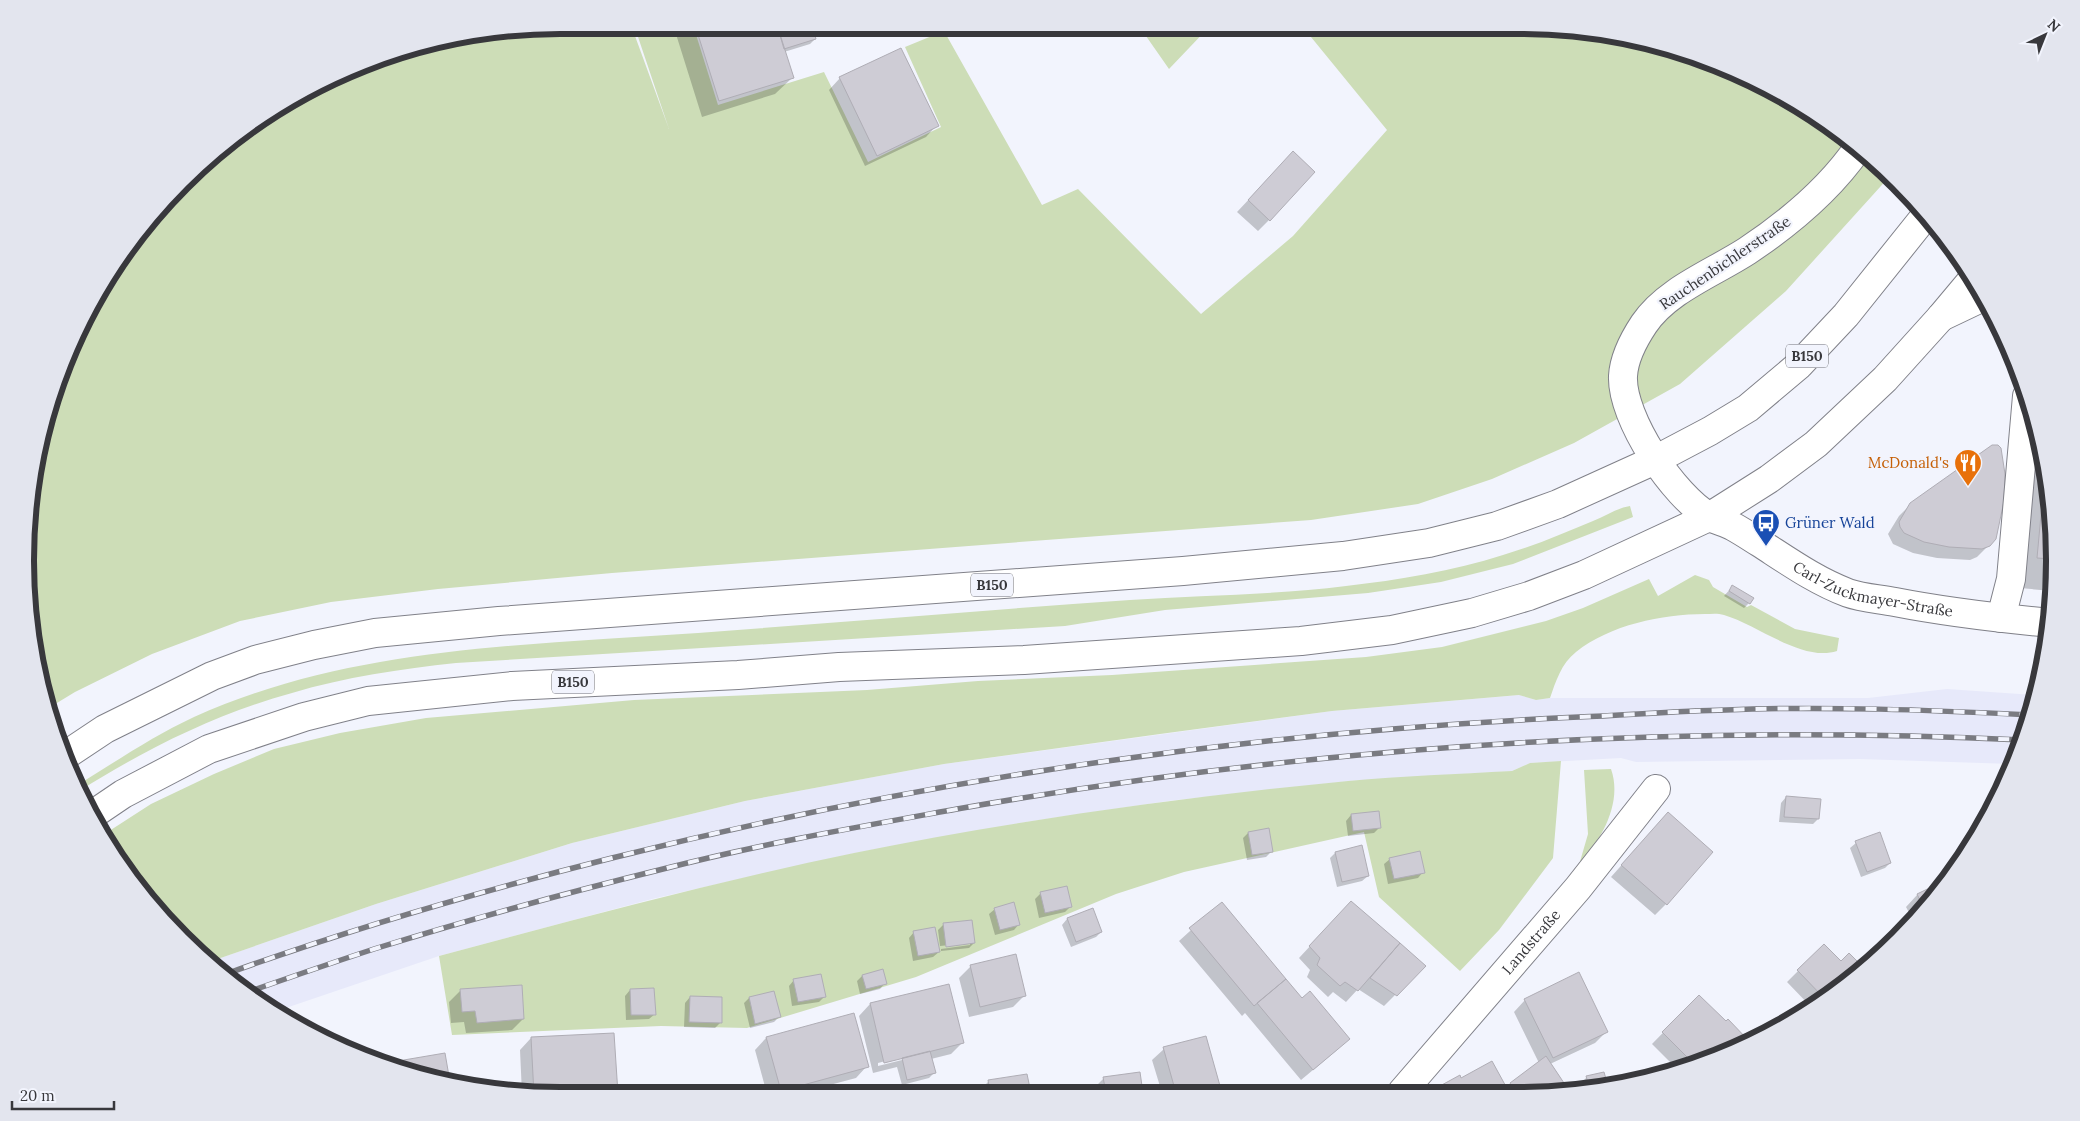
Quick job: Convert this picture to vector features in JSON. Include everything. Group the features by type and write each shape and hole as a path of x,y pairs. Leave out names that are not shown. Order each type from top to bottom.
{"main road":[{"name":"Rauchenbichlerstraße","path":"1709,517 1681,491 1655,460 1639,431 1623,388 1629,351 1653,312 1677,293 1747,250 1786,223 1827,186 1854,154"},
{"name":"B150","path":"70,752 106,729 212,676 264,658 375,633 499,621 1183,571 1382,551 1466,535 1558,504 1655,460 1748,408 1799,365 1846,315 1922,220"},
{"name":"B150","path":"97,811 123,794 209,749 304,717 368,701 512,686 738,675 838,667 1024,660 1301,641 1392,630 1472,613 1529,596 1584,575 1709,517 1769,478 1816,444 1885,379 1941,318 1968,285"},
{"path":"1941,318 1977,300"},
{"path":"2001,618 2011,579 2025,415"},
{"name":"Carl-Zuckmayer-Straße","path":"1709,517 1735,528 1791,564 1848,594 1929,609 2043,622"},
{"name":"Landstraße","path":"1406,1087 1578,888 1656,789"}],"shaded area":[{"path":"1947,689 2029,695 2005,764 1860,759 1636,762 1621,758 1530,763 1512,771 1350,781 1168,801 1026,822 855,853 652,899 439,956 284,1009 216,959 376,904 572,843 745,801 944,764 1332,711 1520,695 1536,700 1550,698 1868,698"}],"green space":[{"path":"634,34 669,129 637,34 696,34 718,105 824,72 868,162 941,127 905,47 937,34 946,34 1042,205 1078,189 1201,314 1293,236 1387,130 1309,34 1554,35 1588,38 1656,52 1721,74 1783,104 1840,143 1867,164 1885,181 1786,291 1680,384 1574,443 1492,479 1418,504 1311,520 612,573 438,589 331,602 240,621 152,654 75,692 54,705 38,629 35,595 35,526 38,492 52,424 74,359 104,297 164,213 213,164 240,143 297,104 328,88 391,62 424,52 492,38 526,35"},
{"path":"1145,34 1202,34 1169,69"},
{"path":"1630,506 1633,517 1513,564 1441,582 1368,593 1165,610 1065,626 456,663 373,674 312,687 236,711 156,747 85,787 83,782 149,741 194,717 254,693 315,676 378,662 506,646 1130,600 1292,591 1366,584 1405,578 1484,561 1537,543"},
{"path":"1695,575 1709,580 1713,587 1747,607 1751,605 1795,629 1839,638 1837,651 1823,653 1795,647 1722,614 1671,616 1654,619 1620,628 1604,635 1576,652 1563,667 1550,698 1536,700 1519,695 1332,711 944,764 745,801 572,843 376,904 216,959 164,908 109,831 151,804 214,774 274,749 340,733 426,718 634,700 867,690 978,681 1112,675 1366,657 1442,647 1546,621 1583,608 1649,579 1658,596"},
{"path":"1561,761 1553,858 1499,930 1460,971 1379,897 1364,832 1184,872 1116,894 916,977 747,1028 661,1026 452,1035 439,956 698,889 854,853 1038,820 1224,794 1409,776 1512,771 1530,763"},
{"path":"1611,769 1614,795 1608,820 1595,844 1579,865 1588,834 1584,770"}],"building":[{"path":"698,34 780,34 794,78 719,101"},
{"path":"780,34 815,34 816,39 784,49"},
{"path":"901,48 939,126 877,156 839,77"},
{"path":"1293,151 1315,172 1270,221 1248,200"},
{"name":"McDonald's","path":"1992,445 1998,445 2001,448 2005,474 2004,501 1996,539 1990,546 1982,549 1949,547 1924,542 1904,533 1899,522 1910,503"},
{"path":"2043,498 2046,559 2037,558"},
{"path":"1732,585 1754,598 1750,604 1729,591"},
{"path":"1786,796 1821,799 1819,819 1784,817"},
{"path":"1379,811 1381,828 1353,831 1351,814"},
{"path":"1668,812 1713,852 1667,905 1621,865"},
{"path":"1269,828 1273,852 1252,855 1248,832"},
{"path":"1880,832 1891,863 1867,872 1855,841"},
{"path":"1362,845 1369,876 1342,882 1335,852"},
{"path":"1420,851 1425,873 1394,879 1389,858"},
{"path":"1067,886 1072,907 1045,913 1040,892"},
{"path":"1933,886 1921,902 1917,894"},
{"path":"1351,901 1400,943 1358,991 1345,982 1340,986 1317,965 1320,958 1309,946"},
{"path":"1014,902 1020,925 1000,930 994,908"},
{"path":"1222,902 1286,979 1254,1006 1189,928"},
{"path":"1093,908 1102,932 1076,942 1067,918"},
{"path":"972,920 975,943 946,947 943,923"},
{"path":"935,927 940,952 918,956 913,931"},
{"path":"1400,943 1426,966 1397,996 1370,978"},
{"path":"1824,944 1841,961 1849,953 1859,963 1819,993 1797,970"},
{"path":"1016,954 1026,996 980,1007 970,965"},
{"path":"883,969 887,984 866,989 862,975"},
{"path":"1579,972 1608,1032 1553,1058 1524,999"},
{"path":"821,974 826,997 798,1002 793,979"},
{"path":"1286,979 1302,998 1310,991 1350,1039 1313,1070 1257,1003"},
{"path":"949,984 964,1043 884,1063 870,1003"},
{"path":"522,985 524,1019 477,1023 475,1011 462,1012 460,989"},
{"path":"654,988 656,1015 631,1015 630,989"},
{"path":"774,991 781,1017 755,1024 749,997"},
{"path":"1699,995 1726,1021 1728,1019 1745,1036 1689,1059 1662,1032"},
{"path":"690,996 722,997 722,1023 689,1022"},
{"path":"854,1013 869,1067 796,1087 780,1087 766,1037"},
{"path":"614,1033 618,1087 534,1086 531,1037"},
{"path":"1206,1036 1220,1087 1174,1087 1163,1047"},
{"path":"930,1051 936,1073 907,1080 902,1058"},
{"path":"445,1053 449,1075 424,1069 398,1061"},
{"path":"1546,1056 1565,1085 1512,1087 1510,1083"},
{"path":"1492,1061 1506,1087 1438,1087 1460,1075 1461,1078"},
{"path":"1140,1072 1142,1087 1105,1087 1103,1077"},
{"path":"1604,1072 1606,1080 1588,1083 1586,1076"},
{"path":"1027,1074 1030,1087 989,1087 988,1080"}],"railway":[{"path":"232,972 416,912 612,858 851,804 971,782 1092,763 1334,734 1456,724 1671,712 1840,709 2023,715"},
{"path":"256,989 374,949 446,927 699,860 846,829 1089,788 1221,770 1354,755 1621,738 1755,735 2014,740"}],"place":[{"name":"McDonald's","path":"1968,487"},
{"name":"Grüner Wald","path":"1766,547"}]}
